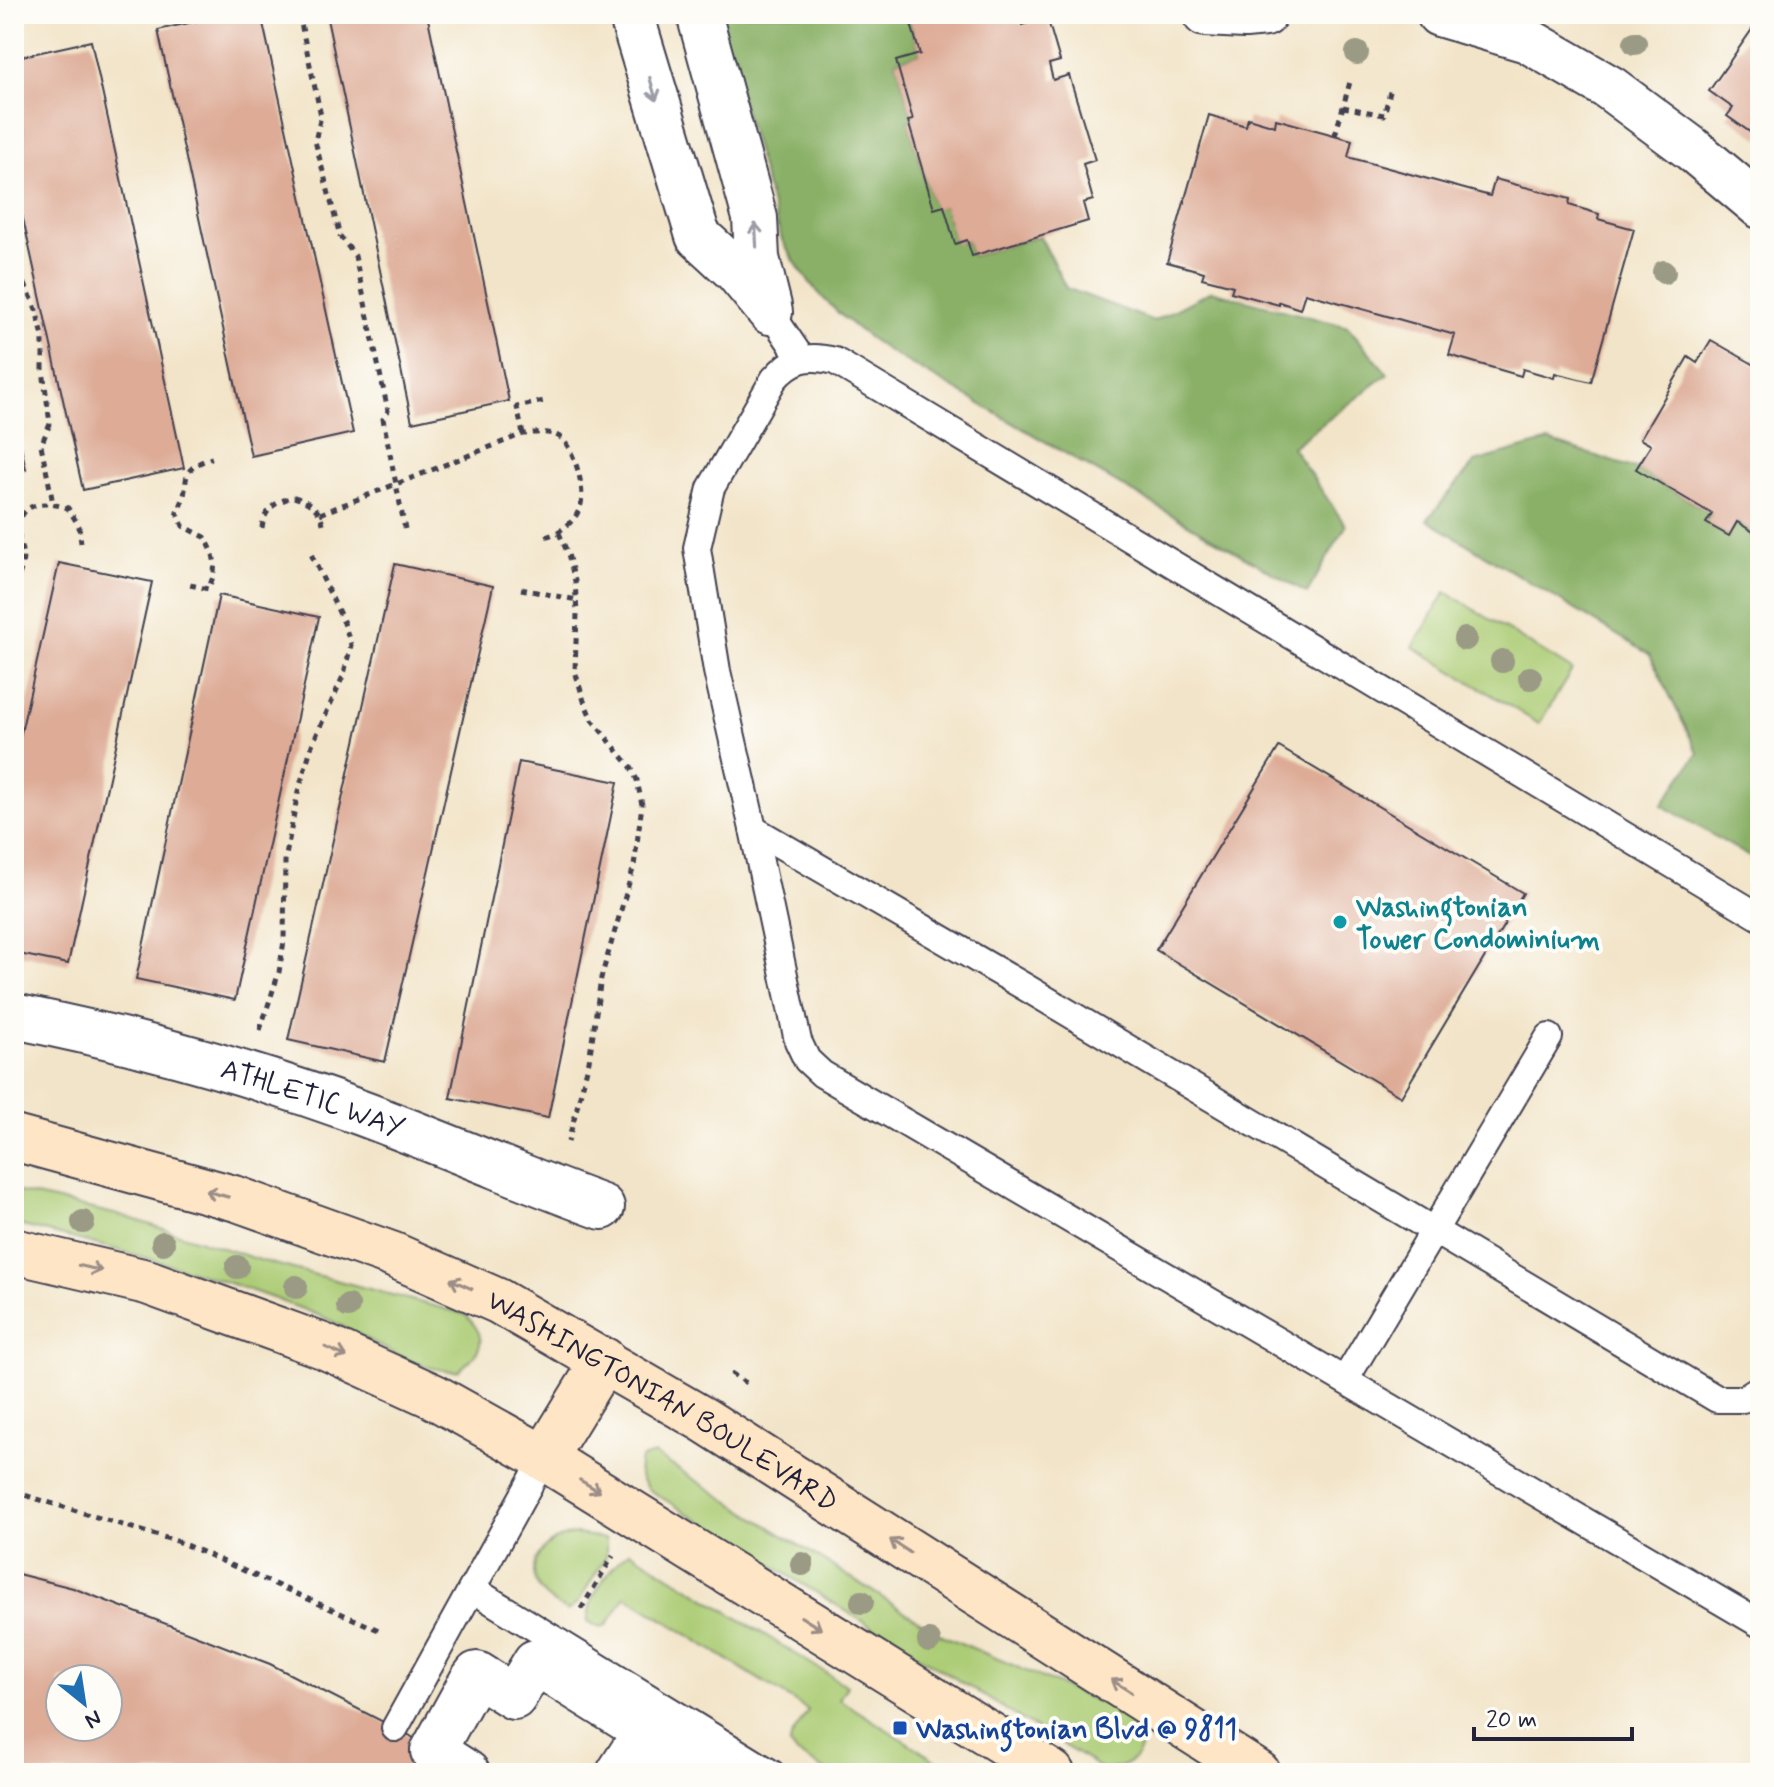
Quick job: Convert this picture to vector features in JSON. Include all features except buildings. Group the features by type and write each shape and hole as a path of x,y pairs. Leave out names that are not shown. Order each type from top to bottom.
{"street":[{"path":"631,14 698,236 736,271 770,312"},
{"path":"699,14 755,218 757,258 770,312"},
{"path":"1205,14 1265,14"},
{"path":"1439,14 1527,40 1610,88 1680,140 1760,206"},
{"name":"ATHLETIC WAY","path":"14,1016 88,1031 242,1072 366,1115 602,1207"},
{"name":"WASHINGTONIAN BOULEVARD","path":"14,1138 237,1199 391,1254 498,1301 704,1420 1258,1773"},
{"path":"14,1251 147,1282 323,1346 433,1396 544,1458 1052,1773"},
{"path":"544,1458 604,1360"},
{"path":"467,1773 433,1751 471,1682 477,1674 514,1697 535,1662 713,1773"},
{"path":"619,1773 637,1745 682,1773"}],"lane":[{"path":"770,312 801,358"},
{"path":"1760,917 835,361 818,357 801,358 786,365 774,379 714,483 697,548 717,671 798,1041 814,1068 1760,1624"},
{"path":"753,829 1717,1399 1743,1399 1760,1388"},
{"path":"1345,1380 1549,1037"},
{"path":"395,1728 544,1458"},
{"path":"472,1589 771,1773"}],"path":[{"path":"299,14 321,116 315,141 340,236 355,256 388,411 383,419 405,529"},
{"path":"1335,135 1350,82"},
{"path":"1343,107 1384,115 1391,88"},
{"path":"14,262 34,303 43,336 43,370 50,424 41,445 53,503"},
{"path":"523,434 517,407 544,401"},
{"path":"320,514 523,434 545,432 560,438 577,466 581,504 573,519 559,533 545,537"},
{"path":"190,585 208,589 216,563 205,537 183,526 177,512 185,496 188,470 194,464 212,458"},
{"path":"262,528 267,512 274,504 294,497 305,500 320,514 324,528"},
{"path":"14,586 20,574 23,555 19,520 23,511 53,503 68,508 79,526 81,543"},
{"path":"522,1178 532,1152 554,1151 569,1141 589,1061 601,978 634,866 642,805 631,767 592,720 575,671 575,581 559,533"},
{"path":"242,1072 279,972 284,941 285,861 298,792 312,745 344,674 351,645 344,623 311,554"},
{"path":"521,589 577,600"},
{"path":"731,1373 748,1384"},
{"path":"14,1492 179,1542 383,1632"},
{"path":"577,1616 619,1545"}],"green space":[{"path":"716,14 908,14 920,54 896,61 913,120 908,121 934,208 944,206 955,243 967,240 972,256 1040,236 1066,288 1154,321 1211,291 1348,327 1388,374 1292,447 1346,526 1307,593 885,349 826,301 802,273 782,240"},
{"path":"1549,441 1636,469 1712,514 1706,523 1728,536 1737,522 1760,536 1760,745 1753,749 1760,762 1760,863 1662,805 1698,753 1650,655 1427,520 1475,462"},
{"path":"1446,592 1572,670 1539,724 1413,647"},
{"path":"14,1191 123,1216 263,1261 464,1314 478,1330 478,1351 458,1371 422,1365 335,1322 243,1288 129,1253 14,1224"},
{"path":"654,1454 942,1635 1122,1712 1133,1721 1142,1739 1136,1757 1117,1768 1104,1770 648,1489 638,1470 642,1458"},
{"path":"577,1534 606,1539 606,1557 577,1604 567,1611 547,1598 537,1585 535,1564 539,1555 555,1540"},
{"path":"630,1551 847,1686 839,1699 941,1764 905,1773 830,1773 796,1753 790,1745 808,1710 626,1596 607,1625 600,1627 588,1622 591,1602 596,1593 615,1565"}],"place":[{"name":"Washingtonian Tower Condominium","path":"1340,922"},
{"name":"Washingtonian Blvd @ 9811","path":"900,1728"}]}
